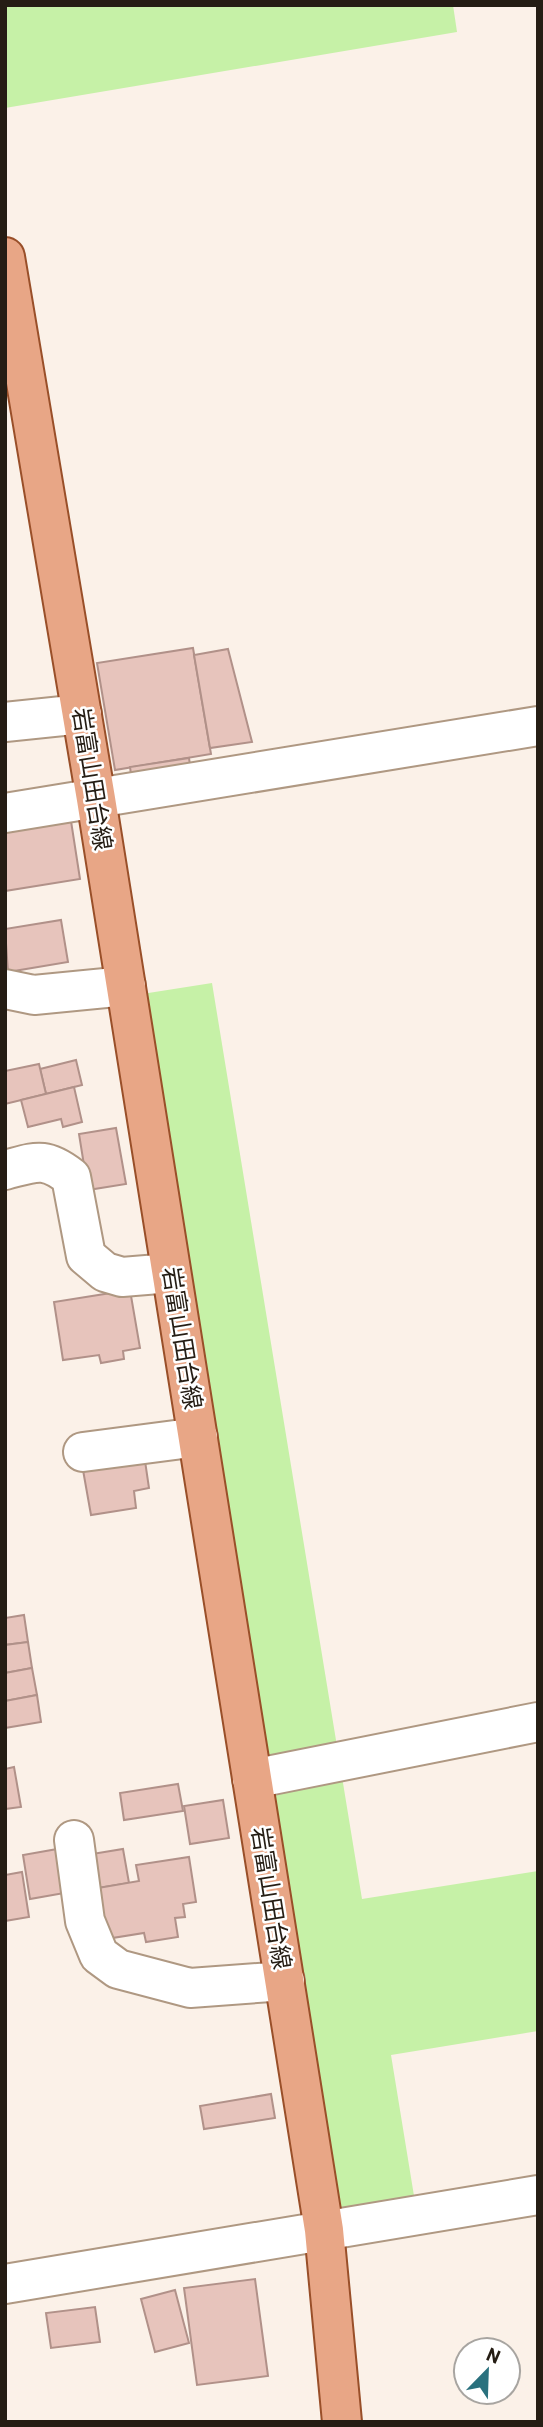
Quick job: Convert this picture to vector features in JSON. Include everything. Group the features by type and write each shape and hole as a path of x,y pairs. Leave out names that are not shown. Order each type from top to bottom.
{"main road":[{"name":"岩富山田台線","path":"5,257 96,799 324,2230 342,2422"}],"street":[{"path":"5,722 82,714"},
{"path":"5,813 538,726"},
{"path":"5,989 34,995 126,986"},
{"path":"5,1170 40,1161 59,1167 71,1177 86,1256 105,1272 122,1277 171,1273"},
{"path":"83,1452 198,1437"},
{"path":"252,1779 538,1722"},
{"path":"74,1840 85,1921 99,1955 118,1969 190,1988 285,1981"},
{"path":"5,2284 538,2195"}],"green space":[{"path":"5,5 453,5 457,32 5,108"},
{"path":"212,983 362,1899 538,1871 538,2031 391,2055 415,2202 342,2213 142,994"}],"building":[{"path":"193,648 211,754 115,770 97,663"},
{"path":"228,649 252,742 210,748 194,655"},
{"path":"189,758 191,772 132,781 130,767"},
{"path":"71,821 80,879 5,891 5,832"},
{"path":"61,920 68,962 8,972 5,929"},
{"path":"76,1060 82,1085 46,1094 40,1069"},
{"path":"39,1064 46,1094 5,1104 5,1071"},
{"path":"74,1087 82,1122 63,1127 61,1119 28,1127 21,1100"},
{"path":"116,1128 126,1184 88,1190 79,1134"},
{"path":"130,1290 140,1348 123,1351 124,1359 101,1363 99,1355 63,1360 54,1302"},
{"path":"145,1461 149,1488 134,1491 136,1508 91,1515 83,1470"},
{"path":"24,1615 28,1642 5,1645 5,1618"},
{"path":"28,1642 32,1668 5,1673 5,1645"},
{"path":"32,1668 37,1695 5,1701 5,1673"},
{"path":"37,1695 41,1722 5,1728 5,1701"},
{"path":"14,1767 21,1807 5,1809 5,1769"},
{"path":"178,1784 183,1811 124,1820 120,1793"},
{"path":"223,1800 229,1838 190,1844 184,1806"},
{"path":"63,1848 70,1892 30,1899 23,1855"},
{"path":"123,1849 129,1883 98,1888 92,1854"},
{"path":"189,1857 196,1902 183,1904 185,1917 175,1918 178,1937 146,1942 144,1933 106,1939 98,1888 139,1881 136,1865"},
{"path":"22,1872 29,1917 5,1921 5,1875"},
{"path":"271,2094 275,2118 204,2129 200,2106"},
{"path":"255,2279 268,2376 197,2385 184,2288"},
{"path":"175,2290 189,2343 155,2352 141,2299"},
{"path":"95,2307 100,2342 51,2348 46,2313"}]}
